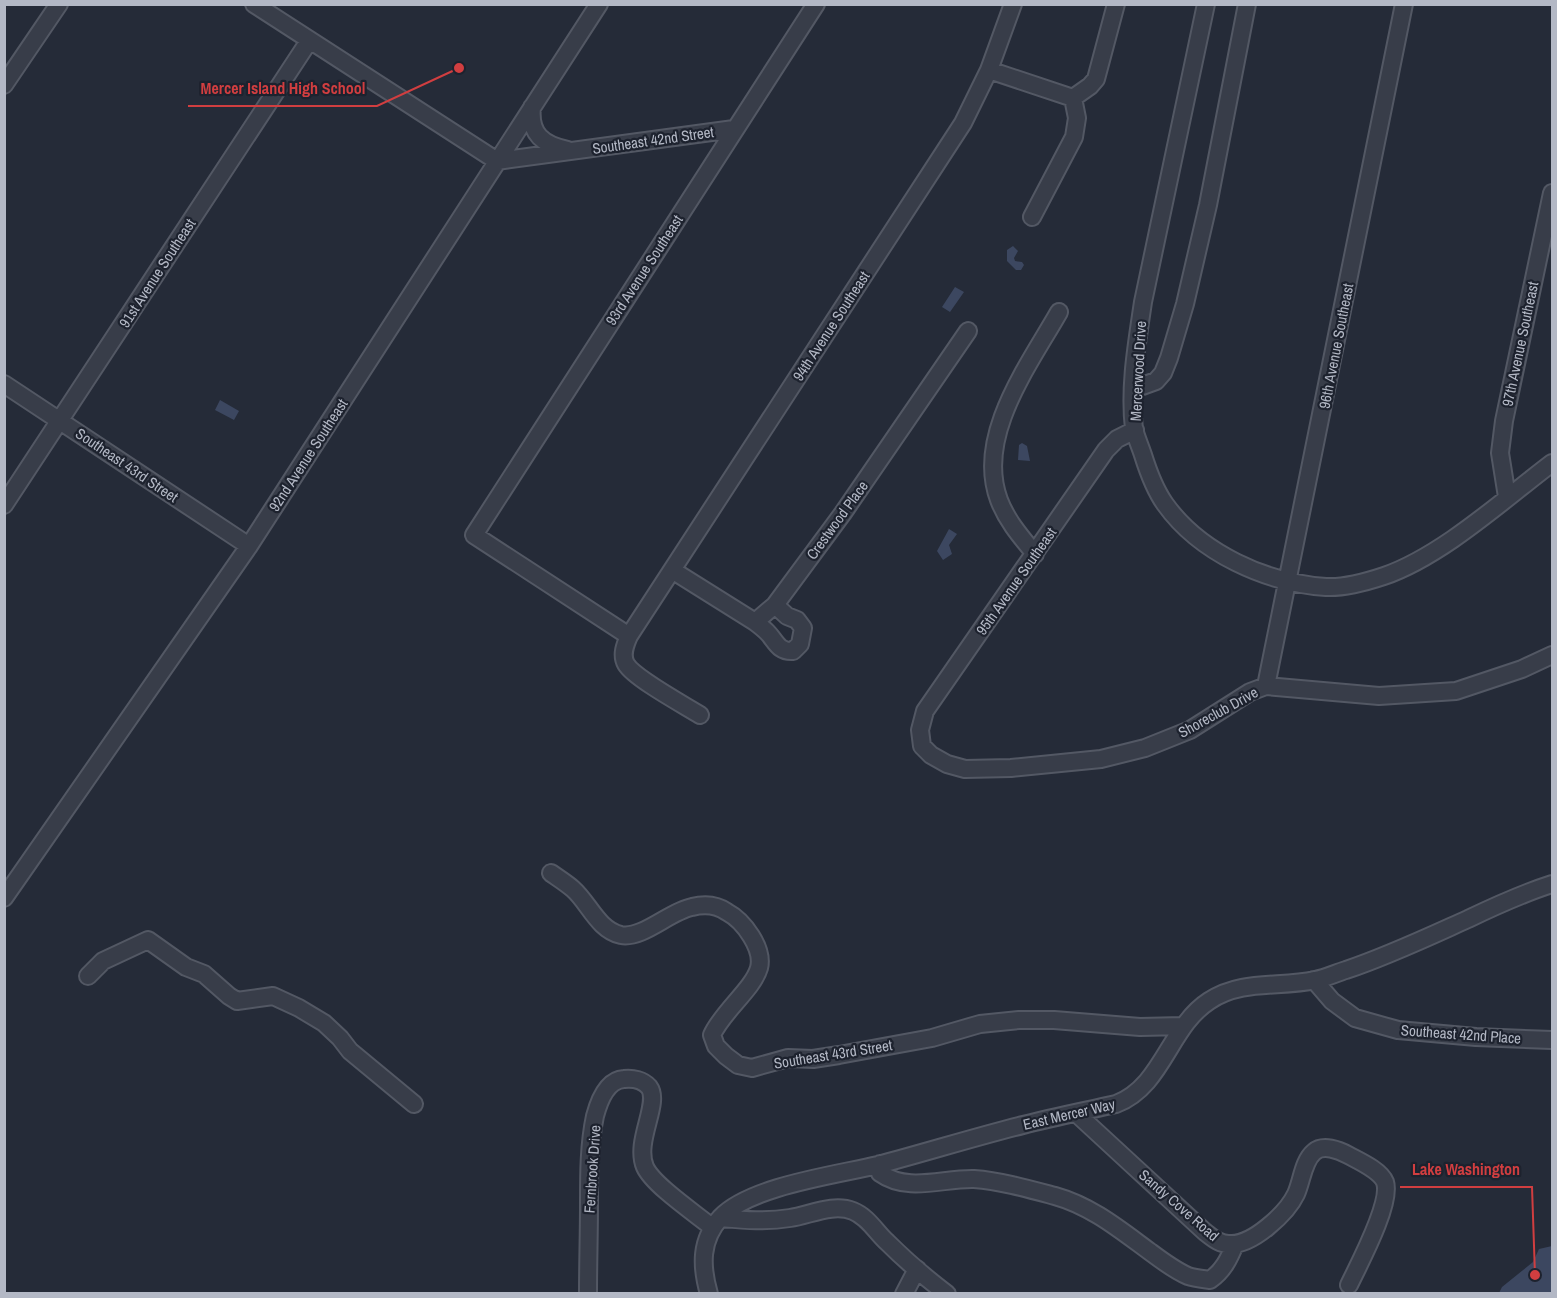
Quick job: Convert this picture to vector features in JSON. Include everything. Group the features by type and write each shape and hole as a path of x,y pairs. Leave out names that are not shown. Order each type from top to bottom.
{"street":[{"path":"4,85 59,4"},
{"path":"254,4 497,161"},
{"name":"92nd Avenue Southeast","path":"4,898 249,546 599,4"},
{"name":"93rd Avenue Southeast","path":"629,636 474,535 816,4"},
{"name":"94th Avenue Southeast","path":"629,636 963,123 989,70 1013,4"},
{"path":"1073,98 1096,79 1116,4"},
{"name":"Mercerwood Drive","path":"1206,4 1143,302 1136,351 1134,430 1147,468 1164,503 1209,548 1241,564 1289,581 1328,587 1358,583 1384,576 1414,563 1471,526 1552,463"},
{"path":"1134,389 1156,381 1163,373 1185,304 1208,205 1247,4"},
{"name":"96th Avenue Southeast","path":"1266,686 1404,4"},
{"name":"91st Avenue Southeast","path":"4,506 309,41"},
{"path":"989,70 1073,98"},
{"path":"1032,217 1074,137 1077,118 1073,98"},
{"name":"Southeast 42nd Street","path":"532,107 531,120 534,130 541,139 561,149 572,151"},
{"name":"Southeast 42nd Street","path":"497,161 734,129"},
{"name":"97th Avenue Southeast","path":"1507,497 1500,453 1504,421 1548,236 1552,193"},
{"path":"1035,554 1008,520 998,498 994,473 995,446 1000,422 1014,392 1059,312"},
{"name":"Crestwood Place","path":"755,622 776,605 843,513 968,331"},
{"name":"Southeast 43rd Street","path":"4,384 249,546"},
{"name":"95th Avenue Southeast","path":"922,746 920,730 925,711 1106,450 1117,439 1134,430"},
{"path":"672,570 755,622 768,632 777,646 785,651 793,651 800,644 803,628 776,605"},
{"path":"629,636 625,646 626,665 636,674 700,715"},
{"name":"Shoreclub Drive","path":"922,746 931,755 947,764 965,769 1011,768 1101,759 1145,748 1190,730 1250,692 1266,686 1379,696 1456,691 1522,669 1552,655"},
{"name":"Southeast 43rd Street","path":"550,873 573,889 603,926 612,932 624,935 636,934 679,911 710,905 728,912 740,921 756,944 760,960 759,970 751,983 717,1023 712,1035 716,1046 738,1065 752,1068 788,1058 813,1059 932,1038 980,1024 1019,1020 1054,1020 1140,1027 1183,1026"},
{"name":"East Mercer Way","path":"716,1223 734,1206 755,1196 1023,1125 1128,1100 1142,1088 1196,1010 1211,999 1249,986 1314,980 1373,961 1552,884"},
{"path":"88,976 103,961 148,940 186,967 204,975 237,1001 273,996 324,1023 350,1051 414,1104"},
{"name":"Southeast 42nd Place","path":"1314,980 1332,1001 1355,1018 1398,1030 1476,1037 1552,1040"},
{"name":"Fernbrook Drive","path":"588,1293 589,1161 596,1115 608,1088 614,1082 633,1078 648,1086 653,1094 642,1141 646,1167 654,1179 716,1223"},
{"name":"Sandy Cove Road","path":"1076,1113 1205,1232 1217,1241 1230,1245 1251,1239 1280,1216 1296,1195 1307,1161 1313,1152 1323,1148 1345,1154 1379,1174 1384,1182 1385,1194 1381,1214 1349,1285"},
{"path":"880,1164 880,1173 889,1179 909,1184 974,1179 1058,1197 1089,1209 1106,1219 1176,1270 1190,1276 1210,1280 1219,1274 1228,1262 1235,1244"},
{"path":"710,1293 703,1263 707,1239 716,1223 789,1218 837,1208 853,1211 867,1219 886,1241 947,1293"},
{"path":"904,1293 917,1269"}],"water":[{"path":"1013,246 1018,251 1014,258 1015,261 1022,262 1024,265 1021,270 1016,270 1007,261 1007,250"},
{"path":"955,287 964,292 950,312 942,307"},
{"path":"220,400 239,411 234,420 215,410"},
{"path":"1022,443 1027,446 1030,461 1018,460 1019,445"},
{"path":"949,529 957,534 949,545 952,554 943,560 937,551"},
{"path":"1552,1246 1552,1293 1499,1293 1502,1287 1533,1262 1539,1249"}],"place":[{"name":"Mercer Island High School","path":"459,68"},
{"name":"Lake Washington","path":"1535,1275"}]}
